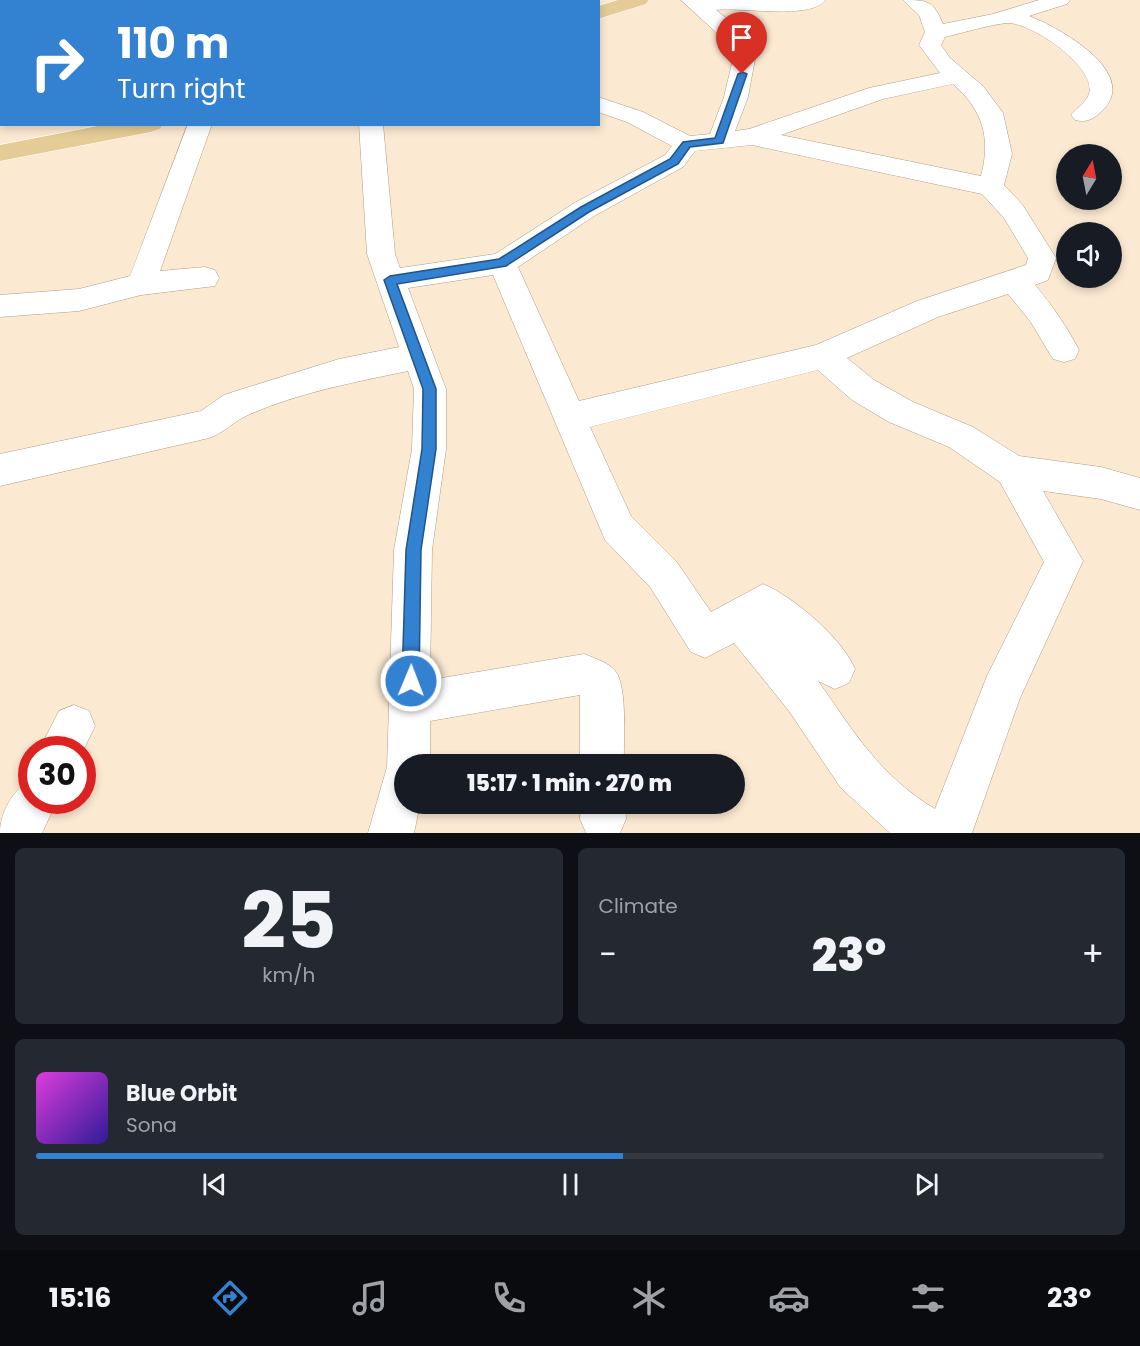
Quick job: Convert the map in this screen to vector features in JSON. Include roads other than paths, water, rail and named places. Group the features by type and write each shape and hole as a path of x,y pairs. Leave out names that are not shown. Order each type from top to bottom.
{"main road":[{"path":"600,12 639,0"},
{"path":"0,136 54,126"},
{"path":"0,153 141,126"}],"street":[{"path":"695,3 740,2 797,6 810,4 815,0"},
{"path":"914,0 927,12 936,32 930,45 942,63 975,91 991,113 999,154 991,187"},
{"path":"936,32 1008,16 1060,0"},
{"path":"695,3 728,31 744,59 736,96 719,141"},
{"path":"1008,16 1048,32 1063,41 1100,78 1104,90 1101,99 1095,108 1083,115"},
{"path":"600,105 635,117 687,144 752,137 877,93 958,76"},
{"path":"141,284 199,126"},
{"path":"371,126 381,254 430,389 429,449 413,550 409,754"},
{"path":"569,418 823,356 858,337 966,295 1016,282 1038,272 1042,258 1013,211 991,187 752,137"},
{"path":"390,280 502,263 585,209 674,161 687,144"},
{"path":"502,263 618,528 663,574 705,638 763,603 782,616 835,669"},
{"path":"0,306 79,300 141,284 206,278"},
{"path":"1016,282 1041,313 1064,350"},
{"path":"0,470 210,424 236,405 339,372 418,356"},
{"path":"823,356 863,390 901,412 961,437 1012,471 1065,561 1002,691 949,833"},
{"path":"1012,471 1101,483 1140,494"},
{"path":"739,618 804,696 856,773 901,814 932,833"},
{"path":"411,704 584,674 601,685 602,754"},
{"path":"391,833 396,814"}]}
